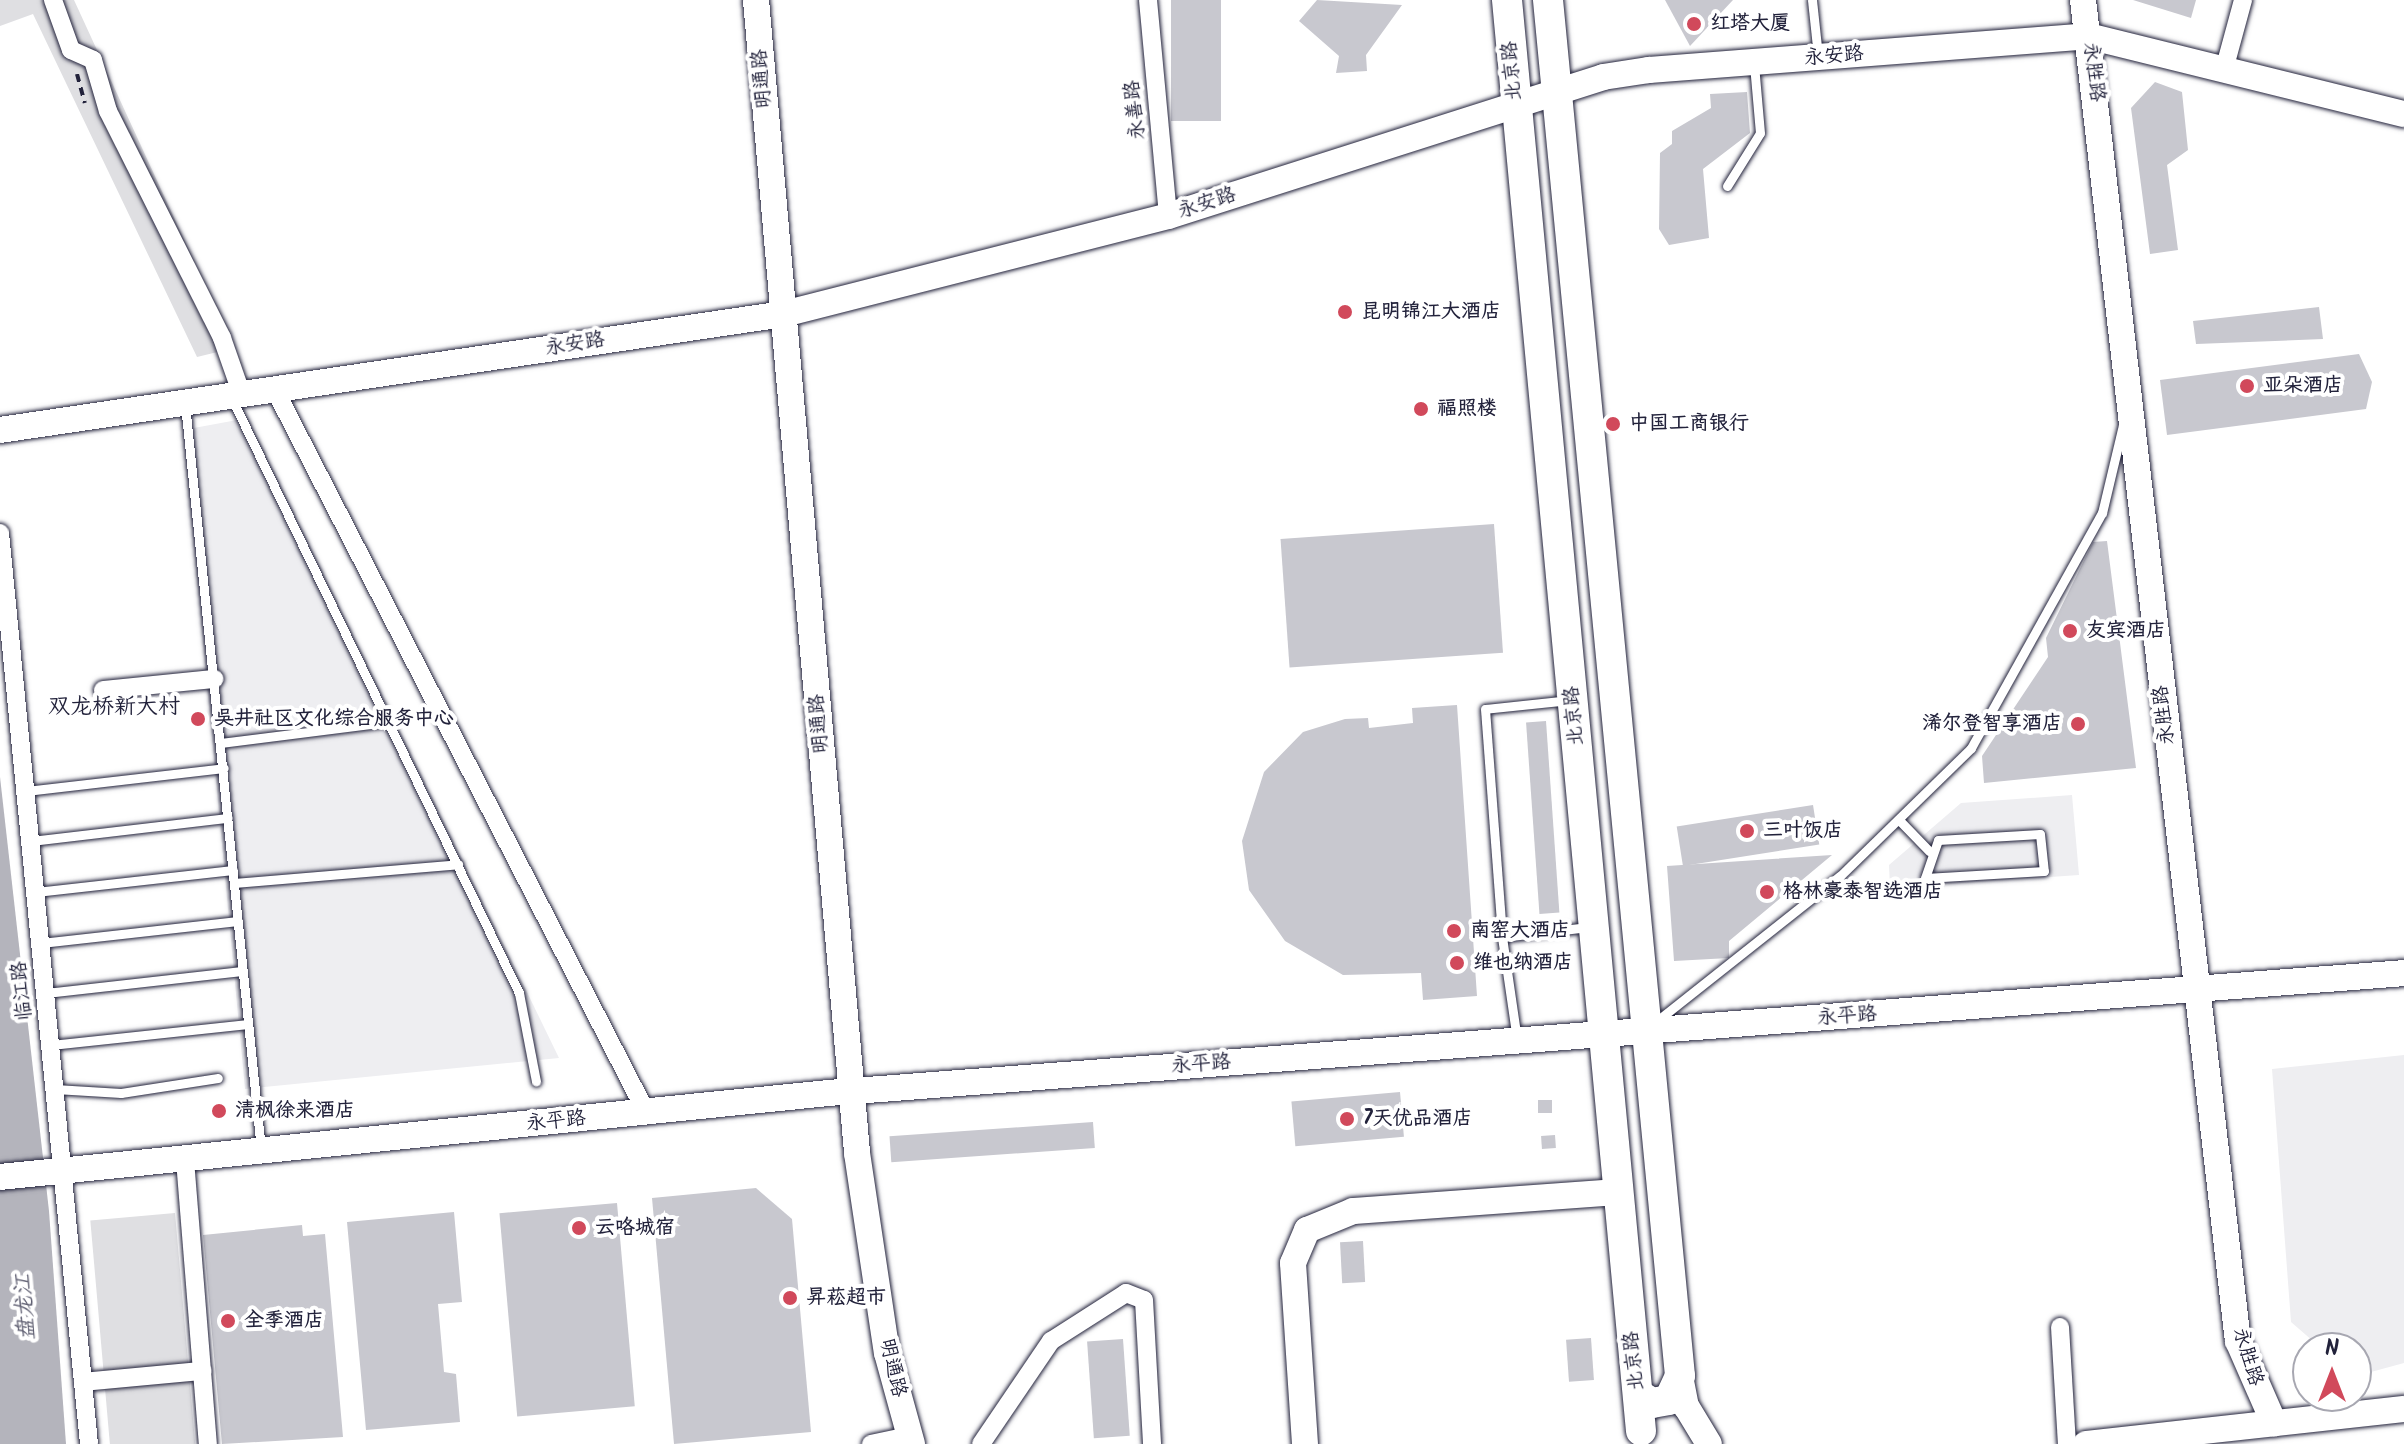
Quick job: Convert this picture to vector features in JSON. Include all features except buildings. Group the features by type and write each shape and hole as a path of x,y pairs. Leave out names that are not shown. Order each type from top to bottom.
{"main road":[{"name":"北京路","path":"1507,0 1606,1035 1639,1395 1640,1438"},
{"name":"北京路","path":"1548,0 1644,1031 1680,1376"},
{"path":"1639,1395 1652,1403 1669,1400 1680,1376"}],"street":[{"path":"53,0 71,50 93,60 108,111 222,338 236,396"},
{"name":"明通路","path":"756,0 852,1092 887,1353 910,1440"},
{"name":"永善路","path":"1148,0 1168,216"},
{"name":"永胜路","path":"2083,0 2238,1341 2274,1423"},
{"path":"2224,70 2243,0"},
{"name":"永安路","path":"0,430 784,314 1168,216 1555,92 1649,70 2088,36 2404,113"},
{"path":"275,390 646,1112"},
{"name":"临江路","path":"0,533 55,1089 56,1174 89,1444"},
{"path":"103,690 214,679"},
{"name":"永平路","path":"0,1177 56,1174 852,1092 1644,1031 2197,993 2404,973"},
{"path":"185,1160 208,1444"},
{"path":"1305,1444 1293,1263 1307,1230 1353,1211 1618,1192"},
{"path":"981,1444 1051,1341 1126,1293 1144,1300 1152,1444"},
{"path":"2060,1327 2067,1444"},
{"path":"83,1382 202,1371"},
{"path":"1680,1376 1686,1406 1709,1444"},
{"path":"2086,1444 2191,1438 2274,1423 2404,1409"},
{"path":"871,1444 910,1440"}],"lane":[{"path":"1812,0 1818,59"},
{"path":"1727,186 1760,133 1754,63"},
{"path":"1644,1031 1900,821 1971,748 2042,632 2102,513 2128,394"},
{"path":"236,396 519,993 536,1081"},
{"path":"185,404 261,1153"},
{"path":"1518,1042 1502,937 1485,709 1574,700"},
{"path":"221,743 388,722"},
{"path":"26,791 224,768"},
{"path":"31,841 228,818"},
{"path":"1900,821 1929,851"},
{"path":"2040,834 2044,871 1925,878 1929,851 1938,840 2040,834"},
{"path":"234,883 458,864"},
{"path":"36,892 233,870"},
{"path":"41,943 238,921"},
{"path":"1502,937 1595,927"},
{"path":"46,993 242,971"},
{"path":"51,1045 248,1024"},
{"path":"55,1089 121,1093 218,1078"}],"shaded area":[{"path":"0,0 74,0 234,348 197,357 33,14 0,26"},
{"path":"248,418 559,1058 245,1089 183,430"},
{"path":"2072,795 2079,875 1890,888 1889,865 1961,803"},
{"path":"2404,1055 2404,1363 2372,1372 2372,1332 2303,1332 2291,1322 2272,1069"},
{"path":"175,1213 195,1444 110,1444 90,1220"}],"water":[{"name":"盘龙江","path":"0,777 49,1211 66,1444 0,1444"}],"place":[{"name":"红塔大厦","path":"1694,24"},
{"name":"昆明锦江大酒店","path":"1345,312"},
{"name":"亚朵酒店","path":"2247,386"},
{"name":"福照楼","path":"1421,409"},
{"name":"中国工商银行","path":"1613,424"},
{"name":"友宾酒店","path":"2070,631"},
{"name":"吴井社区文化综合服务中心","path":"198,719"},
{"name":"浠尔登智享酒店","path":"2078,724"},
{"name":"三叶饭店","path":"1747,831"},
{"name":"格林豪泰智选酒店","path":"1767,892"},
{"name":"南窑大酒店","path":"1454,931"},
{"name":"维也纳酒店","path":"1457,963"},
{"name":"清枫徐来酒店","path":"219,1111"},
{"name":"7天优品酒店","path":"1347,1119"},
{"name":"云咯城宿","path":"579,1228"},
{"name":"昇菘超市","path":"790,1298"},
{"name":"全季酒店","path":"228,1321"}],"district":[{"name":"双龙桥新大村","path":"114,708"}]}
